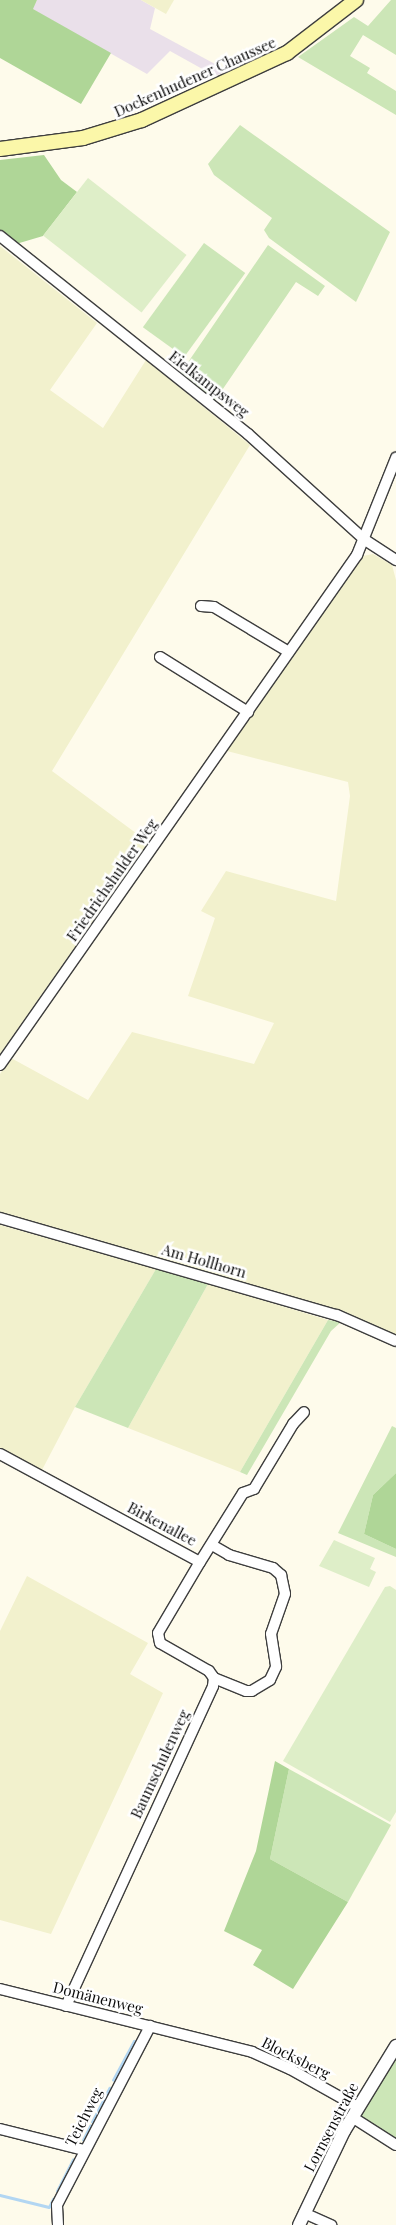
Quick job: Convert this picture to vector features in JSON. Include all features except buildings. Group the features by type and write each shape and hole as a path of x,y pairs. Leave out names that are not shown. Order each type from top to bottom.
{"main road":[{"name":"Dockenhudener Chaussee","path":"0,149 83,138 142,120 287,54 356,0"}],"street":[{"name":"Eielkampsweg","path":"0,236 248,434 365,540 396,560"},
{"name":"Friedrichshulder Weg","path":"0,1065 248,712 365,540 396,458"},
{"path":"201,606 214,607 288,652"},
{"path":"160,657 248,712"},
{"name":"Am Hollhorn","path":"0,1218 337,1315 396,1341"},
{"name":"Birkenallee","path":"0,1454 200,1562 243,1494 254,1489 293,1424 304,1412"},
{"path":"200,1562 158,1633 160,1643 209,1671 214,1678 246,1692 252,1692 270,1680 276,1666 271,1634 285,1594 281,1575 273,1568 229,1555 212,1545"},
{"name":"Baumschulenweg","path":"66,2006 213,1686 214,1678"},
{"name":"Domänenweg","path":"0,1989 188,2035"},
{"name":"Teichweg","path":"58,2225 57,2205 150,2026"},
{"name":"Blocksberg","path":"188,2035 272,2060 355,2112 396,2145"},
{"name":"Lornsenstraße","path":"298,2225 355,2112 396,2046"},
{"path":"0,2129 84,2150"},
{"path":"304,2213 331,2225"}],"shaded area":[{"path":"37,0 141,0 155,8 150,29 228,71 215,76 170,51 147,74 32,9"}],"green space":[{"path":"0,0 37,0 33,9 111,53 81,104 0,58"},
{"path":"141,0 174,0 166,14"},
{"path":"391,0 396,0 396,55 363,35 350,56 370,68 367,73 396,91 396,115 298,57 354,17 368,26"},
{"path":"240,125 390,232 356,302 269,238 264,230 272,218 214,175 208,164"},
{"path":"44,155 61,180 77,192 43,236 16,244 0,231 0,160"},
{"path":"88,178 187,255 142,312 43,236"},
{"path":"204,243 245,273 184,357 143,327"},
{"path":"268,245 325,286 318,296 296,282 214,402 180,374"},
{"path":"0,246 97,323 50,390 103,428 146,360 250,445 52,771 148,842 0,1054"},
{"path":"373,554 392,565 396,580 396,1336 0,1213 0,1074 11,1058 88,1100 132,1032 254,1064 274,1023 188,996 215,918 201,911 226,871 336,901 350,796 348,782 227,751 363,556"},
{"path":"0,1225 156,1269 75,1407 42,1470 0,1448"},
{"path":"156,1269 208,1284 128,1428 75,1407"},
{"path":"208,1284 328,1320 240,1472 128,1428"},
{"path":"328,1320 341,1322 331,1331 247,1475 240,1472"},
{"path":"392,1426 396,1428 396,1473 373,1495 364,1534 396,1549 396,1557 338,1533"},
{"path":"396,1473 396,1549 364,1534 373,1495"},
{"path":"334,1540 375,1558 370,1569 376,1572 369,1587 319,1566"},
{"path":"27,1576 148,1643 130,1674 163,1693 51,1934 0,1920 0,1631"},
{"path":"390,1586 396,1590 396,1812 390,1822 283,1761 385,1587"},
{"path":"275,1761 289,1769 270,1859 348,1902 293,1989 253,1965 262,1950 224,1931 256,1851"},
{"path":"289,1769 391,1825 348,1902 270,1859"},
{"path":"396,2059 396,2139 360,2116"}],"waterway":[{"path":"113,2080 134,2041"},
{"path":"92,2122 109,2088"},
{"path":"83,2140 90,2126"},
{"path":"57,2191 73,2160"},
{"path":"0,2195 49,2207 53,2199"}]}
